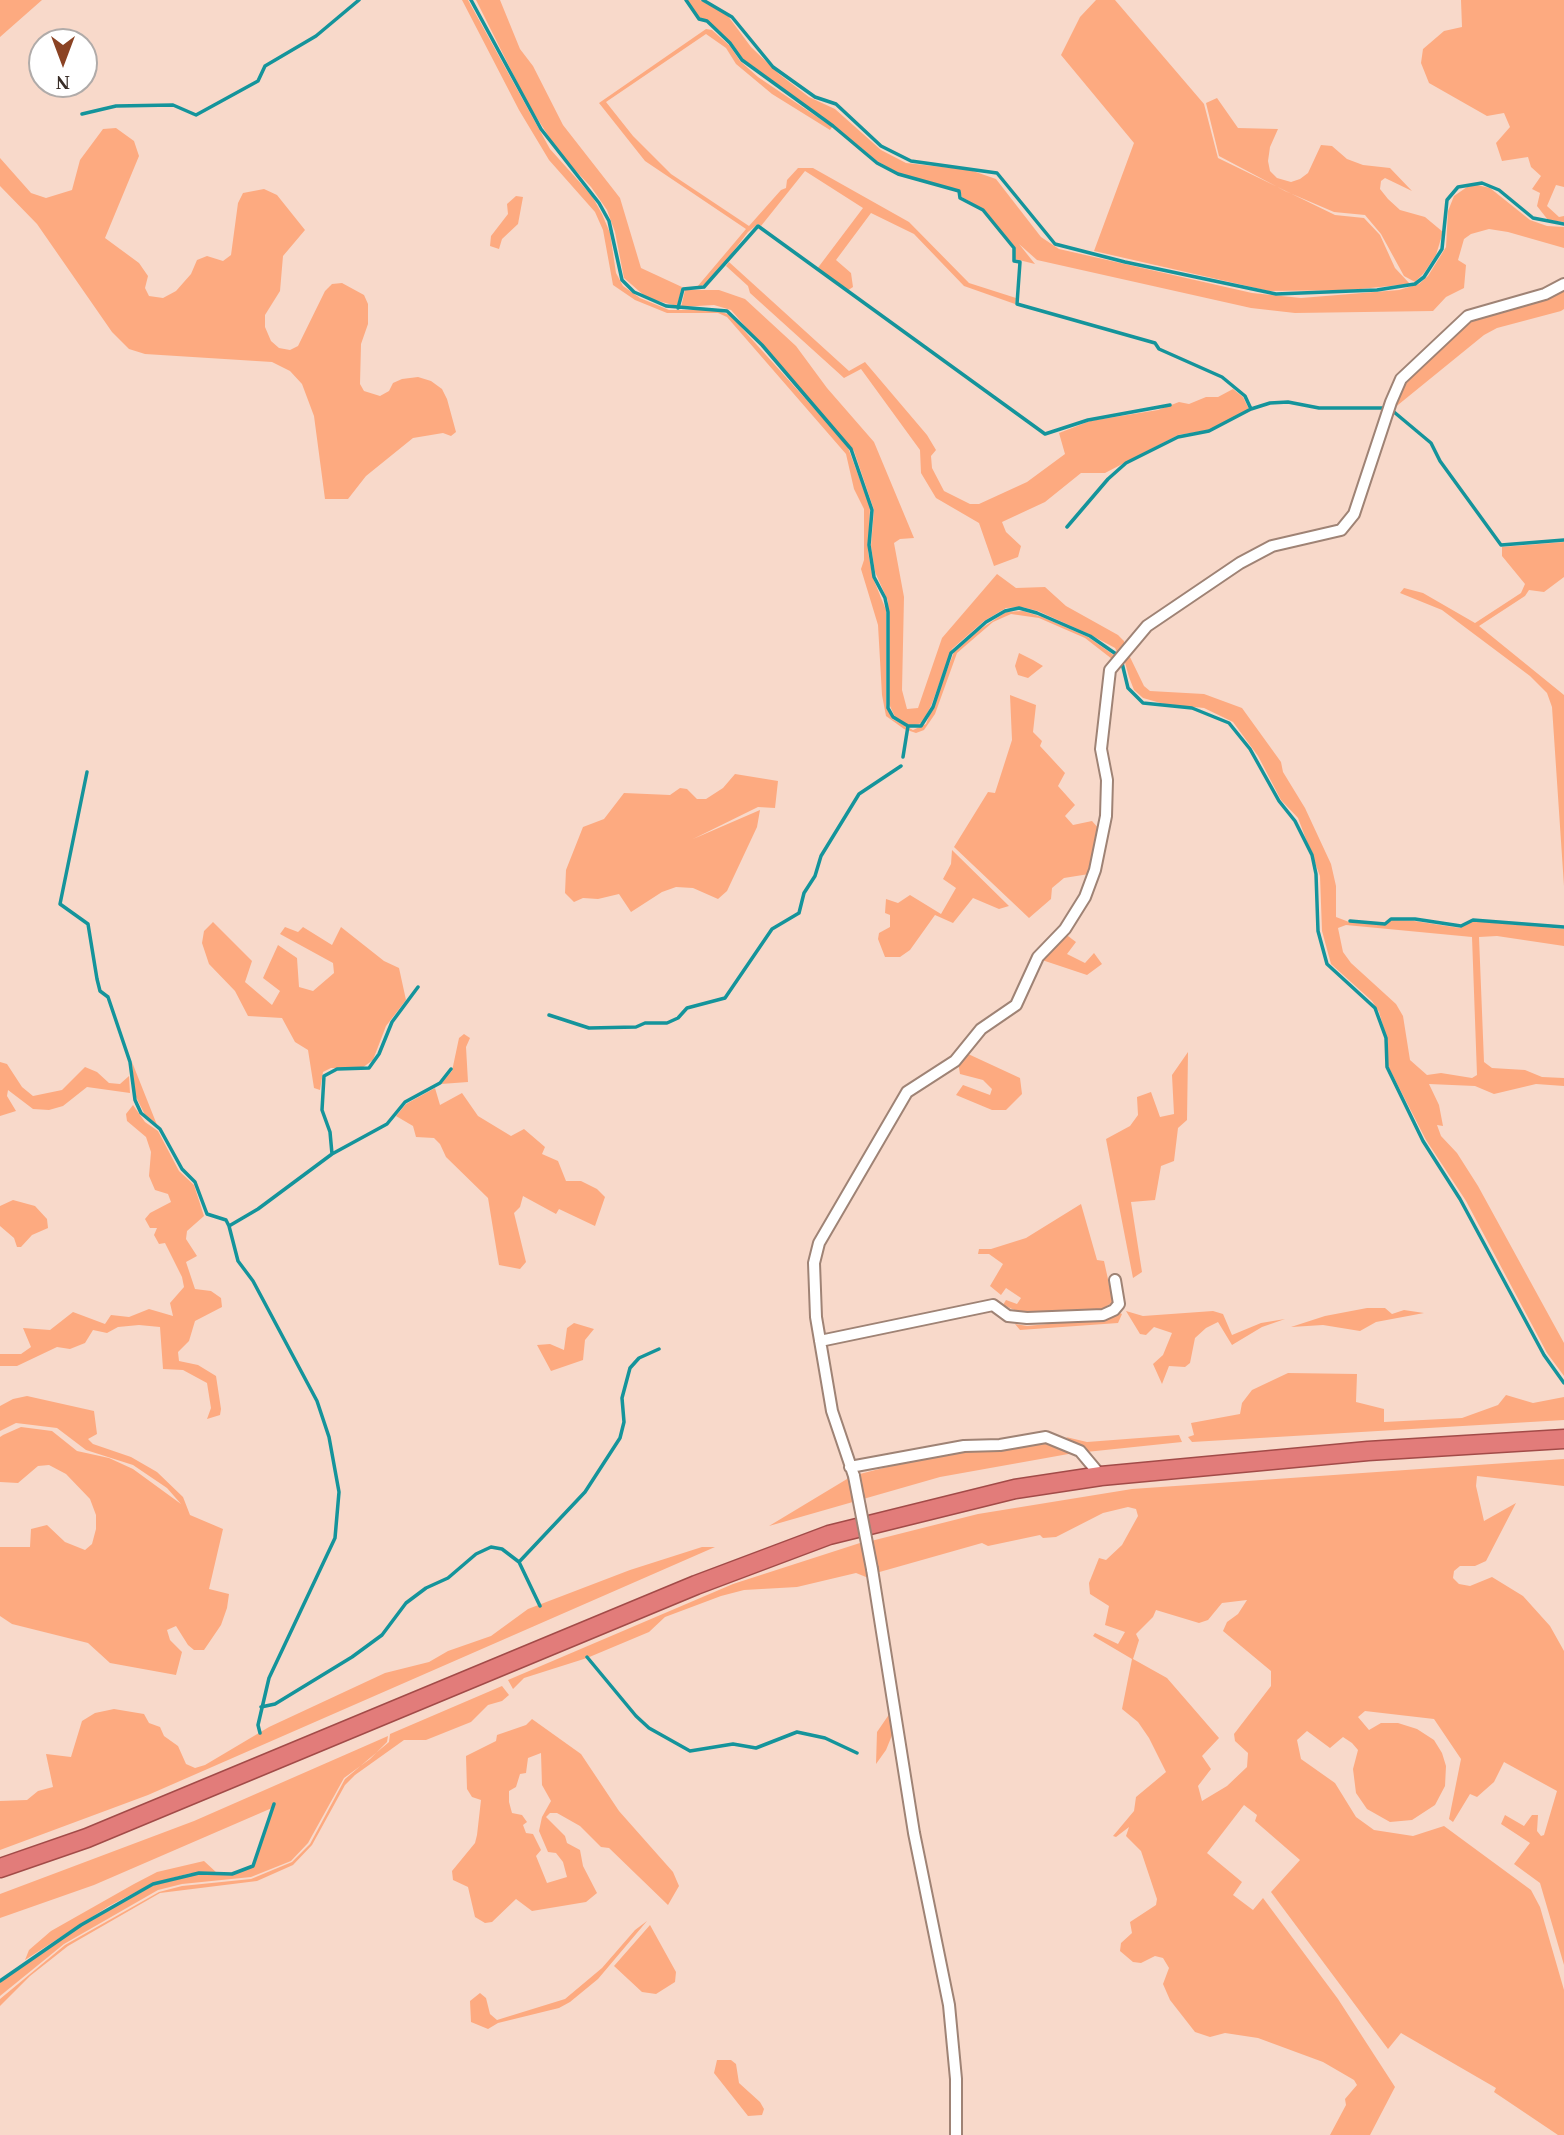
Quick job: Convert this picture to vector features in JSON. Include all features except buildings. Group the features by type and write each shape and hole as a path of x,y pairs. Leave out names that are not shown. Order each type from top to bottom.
{"highway":[{"path":"0,1868 86,1838 696,1585 829,1535 1015,1489 1101,1476 1368,1451 1564,1439"}],"street":[{"path":"956,2135 956,2079 949,2005 914,1833 872,1569 852,1471 832,1411 820,1340 813,1280 814,1263 820,1243 907,1091 955,1061 981,1030 1016,1005 1038,957 1065,929 1085,897 1095,870 1106,816 1107,780 1101,748 1110,670 1147,626 1240,563 1272,546 1341,530 1354,514 1401,379 1468,316 1545,294 1564,285"},
{"path":"820,1340 993,1305 1008,1316 1027,1318 1103,1315 1115,1310 1119,1304 1115,1280"},
{"path":"852,1471 964,1446 1000,1445 1046,1437 1080,1451 1101,1476"}],"shaded area":[{"path":"0,0 42,0 0,37"},
{"path":"462,0 468,0 550,149 592,196 610,233 616,273 623,286 640,298 669,310 716,310 730,315 847,445 870,507 868,552 873,578 886,610 886,705 892,719 913,730 926,724 954,652 970,636 1006,612 1023,611 1088,637 1115,656 1112,659 1085,638 1039,618 1011,614 993,622 957,653 935,714 924,730 916,733 904,729 886,716 882,695 878,625 861,569 864,560 864,509 854,489 846,454 727,317 718,313 667,313 635,300 613,285 603,230 595,212 549,160 519,110"},
{"path":"476,0 500,0 520,49 533,66 563,125 620,198 641,268 682,287 677,306 647,298 624,278 615,232 607,210 591,187 560,154 528,104"},
{"path":"687,0 700,0 728,16 751,47 779,74 809,97 835,109 881,150 906,163 970,170 996,179 1041,237 1059,249 1252,293 1301,298 1399,290 1419,284 1428,276 1446,247 1448,211 1454,196 1467,187 1477,185 1490,188 1530,220 1547,226 1564,227 1564,248 1489,229 1471,234 1464,239 1458,260 1466,265 1464,288 1446,297 1433,311 1295,313 1251,308 1037,260 1019,244 1035,264 1015,259 1015,247 983,209 962,197 960,190 898,173 877,161 835,126 743,59 732,43 707,20 699,19"},
{"path":"1096,0 1115,0 1204,104 1218,158 1335,215 1364,218 1380,235 1395,268 1410,284 1350,290 1269,291 1094,251 1134,143 1061,55 1080,17"},
{"path":"1461,0 1564,0 1564,187 1556,185 1547,206 1559,217 1564,216 1564,222 1548,220 1537,206 1540,193 1532,189 1541,176 1531,167 1528,157 1502,161 1496,143 1510,127 1504,113 1487,116 1429,83 1421,63 1423,49 1444,31 1462,27"},
{"path":"706,29 712,30 730,46 740,61 758,77 832,127 830,130 772,94 736,64 726,48 706,34 606,102 633,136 671,174 749,226 781,190 786,188 787,180 798,168 813,168 909,222 969,283 1016,298 1015,304 964,286 914,234 871,213 836,260 851,273 853,287 847,291 817,269 863,208 805,171 761,226 758,224 748,232 719,270 704,285 697,287 746,229 645,161 599,103"},
{"path":"1217,98 1238,128 1278,129 1270,147 1268,161 1270,171 1277,178 1291,182 1308,173 1321,145 1332,146 1347,159 1363,165 1390,168 1412,191 1385,178 1381,181 1380,189 1388,199 1400,210 1425,217 1443,232 1436,255 1424,273 1415,282 1404,276 1381,234 1365,215 1334,212 1285,191 1219,156 1206,103"},
{"path":"116,128 134,141 139,156 105,238 139,263 148,276 145,288 149,296 163,298 176,291 191,274 197,260 207,256 223,261 231,255 238,203 243,193 264,189 277,195 305,230 283,256 280,291 265,315 265,327 271,341 279,348 290,350 298,346 325,291 332,284 342,283 364,295 368,304 368,324 361,344 360,384 364,391 380,396 389,391 393,383 402,379 418,377 431,381 442,389 447,399 456,432 451,436 443,433 413,438 366,476 348,499 325,499 314,416 302,384 290,371 272,362 145,354 129,349 112,332 37,224 0,186 0,158 31,193 46,198 72,190 80,160 103,129"},
{"path":"516,196 523,197 518,224 502,239 499,249 490,246 491,236 508,214 507,204"},
{"path":"729,262 849,371 865,362 927,435 936,450 931,456 932,468 944,491 970,504 979,504 1027,482 1065,454 1059,433 1090,421 1158,410 1179,402 1189,404 1206,397 1218,397 1233,389 1243,397 1249,409 1209,430 1178,435 1105,473 1081,473 1045,502 1002,522 1006,532 1021,546 1018,557 994,566 979,523 936,498 921,473 920,450 861,369 844,378 750,293 748,286 726,266"},
{"path":"1564,288 1564,309 1497,328 1484,335 1393,409 1403,381 1468,319"},
{"path":"685,290 719,290 745,299 796,346 827,388 874,442 914,538 900,539 894,543 904,597 902,690 907,709 918,708 942,638 997,574 1016,588 1045,587 1066,606 1118,635 1124,641 1124,652 1119,656 1115,648 1038,611 1022,607 1006,608 984,621 952,649 922,723 911,726 896,719 889,704 888,601 875,572 871,546 874,510 854,451 731,310 714,305 681,307"},
{"path":"1564,542 1564,577 1544,592 1529,590 1525,596 1479,626 1564,695 1564,886 1552,707 1547,693 1530,676 1442,610 1400,593 1404,588 1423,593 1475,623 1521,593 1525,584 1502,556 1502,547"},
{"path":"1019,653 1043,666 1028,678 1018,675 1015,666"},
{"path":"1129,655 1144,686 1150,691 1204,694 1242,708 1281,762 1283,772 1305,808 1331,864 1336,886 1336,917 1349,922 1385,925 1392,920 1460,928 1473,921 1564,929 1564,946 1497,936 1479,937 1484,1062 1492,1068 1525,1070 1542,1077 1564,1078 1564,1086 1536,1084 1494,1094 1475,1086 1429,1084 1439,1105 1443,1126 1437,1125 1441,1136 1457,1153 1478,1186 1564,1343 1564,1376 1547,1353 1466,1201 1426,1140 1388,1066 1388,1042 1379,1012 1372,1001 1331,964 1322,931 1320,876 1298,818 1281,800 1258,756 1233,722 1204,708 1164,704 1143,698 1134,690 1124,659","holes":["1346,925 1472,937 1477,1075 1472,1078 1441,1073 1427,1075 1410,1060 1403,1016 1396,1004 1351,963 1343,952 1338,928"]},
{"path":"1010,695 1036,705 1033,732 1042,741 1040,746 1065,773 1058,786 1075,805 1065,816 1073,825 1092,821 1100,830 1089,874 1064,878 1052,888 1051,899 1029,918 954,847 988,792 995,793 1012,740"},
{"path":"735,774 778,781 775,808 758,807 693,839 760,810 757,827 727,891 718,899 693,888 676,887 662,892 631,912 619,894 598,899 583,898 574,902 565,893 566,870 583,827 604,819 624,793 670,795 680,788 687,789 697,799 706,799 723,788"},
{"path":"952,850 1009,906 999,909 973,898 953,923 935,915 910,950 900,957 885,957 878,939 879,933 890,927 890,915 885,913 886,899 898,903 910,895 941,914 956,888 943,879 951,864"},
{"path":"213,922 252,961 245,982 272,1005 280,991 263,978 278,945 297,958 299,987 313,991 334,973 333,963 280,934 285,927 298,932 303,927 332,945 341,927 384,961 399,968 406,1000 386,1026 373,1060 362,1068 331,1068 323,1072 320,1090 314,1088 308,1050 295,1042 282,1018 248,1016 235,991 209,964 202,943 204,931"},
{"path":"1064,933 1076,942 1067,954 1085,963 1094,953 1102,964 1087,975 1039,959"},
{"path":"464,1034 470,1038 466,1047 468,1082 441,1084 452,1071 459,1038"},
{"path":"1188,1052 1187,1120 1178,1128 1174,1161 1161,1166 1155,1200 1131,1202 1142,1272 1133,1278 1106,1139 1130,1126 1138,1115 1137,1097 1151,1092 1160,1117 1174,1114 1172,1075"},
{"path":"966,1053 1020,1078 1022,1094 1006,1110 992,1110 956,1095 963,1085 990,1095 992,1089 983,1080 960,1074 958,1062"},
{"path":"0,1062 7,1064 22,1087 33,1096 62,1090 85,1067 97,1072 109,1083 120,1084 129,1076 130,1093 87,1087 63,1106 49,1110 33,1109 8,1090 7,1096 16,1111 0,1116"},
{"path":"132,1062 157,1125 145,1115 135,1095"},
{"path":"435,1088 440,1105 462,1093 478,1116 511,1136 524,1129 545,1147 542,1154 558,1161 566,1181 581,1181 597,1189 605,1197 595,1226 559,1209 556,1214 523,1196 520,1207 514,1213 526,1262 520,1269 499,1265 488,1198 446,1157 434,1138 416,1137 413,1126 396,1116 406,1104"},
{"path":"133,1105 145,1122 158,1131 179,1171 194,1185 204,1216 187,1231 186,1239 197,1256 186,1262 195,1289 211,1291 221,1298 222,1307 195,1321 189,1341 178,1352 179,1361 198,1365 216,1376 220,1415 207,1419 211,1408 207,1383 183,1370 163,1369 160,1327 118,1327 107,1333 93,1330 85,1343 70,1349 57,1347 17,1366 0,1366 0,1354 21,1354 31,1347 23,1328 50,1330 73,1312 105,1324 111,1315 129,1317 149,1309 173,1316 170,1303 184,1287 182,1277 165,1243 159,1244 154,1235 157,1228 150,1228 145,1219 150,1213 171,1202 168,1194 155,1190 149,1176 151,1152 146,1137 127,1121 126,1114"},
{"path":"13,1200 35,1206 47,1219 48,1228 32,1235 21,1247 17,1247 14,1238 0,1226 0,1206"},
{"path":"1081,1204 1097,1260 1104,1261 1113,1302 1101,1310 1070,1315 1019,1312 1003,1305 1006,1300 1017,1304 1021,1298 1006,1288 1001,1295 990,1286 1003,1264 989,1254 978,1254 979,1249 991,1249 1026,1238"},
{"path":"1367,1308 1385,1308 1392,1314 1404,1310 1424,1313 1376,1322 1360,1331 1323,1325 1291,1327 1325,1316"},
{"path":"1126,1311 1143,1316 1213,1311 1223,1314 1232,1335 1261,1323 1285,1319 1262,1327 1232,1345 1218,1322 1206,1328 1195,1338 1190,1363 1185,1367 1169,1366 1162,1384 1153,1364 1163,1355 1172,1333 1154,1327 1146,1335 1140,1334"},
{"path":"1118,1312 1122,1314 1118,1323 1020,1330 1015,1324 1027,1326 1110,1318"},
{"path":"574,1323 594,1329 585,1340 583,1360 551,1371 537,1345 550,1344 564,1350 567,1328"},
{"path":"1288,1373 1357,1374 1356,1402 1384,1409 1384,1422 1462,1418 1498,1405 1506,1395 1533,1403 1564,1397 1564,1420 1192,1442 1188,1437 1194,1435 1191,1423 1240,1414 1242,1403 1252,1390"},
{"path":"27,1396 94,1411 97,1434 88,1439 93,1444 131,1457 157,1472 183,1497 190,1515 223,1529 209,1589 229,1594 227,1608 221,1625 204,1650 194,1650 188,1645 176,1626 167,1630 170,1640 182,1652 176,1675 110,1663 88,1643 12,1624 0,1616 0,1547 30,1547 31,1529 47,1525 65,1542 85,1550 92,1544 96,1529 96,1515 90,1499 66,1474 49,1465 38,1466 18,1483 0,1482 0,1437 3,1435 21,1427 52,1431 77,1451 109,1458 133,1469 181,1504 167,1488 133,1465 86,1450 57,1428 16,1423 0,1431 0,1406"},
{"path":"1179,1435 1182,1442 1086,1452 1066,1437 1087,1442"},
{"path":"1042,1440 1074,1453 940,1477 769,1526 852,1476 930,1456"},
{"path":"1564,1459 1564,1486 1477,1476 1476,1486 1484,1521 1516,1503 1486,1561 1475,1566 1460,1566 1454,1571 1453,1578 1459,1584 1470,1586 1492,1577 1523,1596 1550,1626 1564,1651 1564,1965 1540,1883 1514,1864 1530,1843 1501,1824 1505,1815 1524,1826 1532,1815 1538,1815 1537,1831 1541,1836 1544,1835 1557,1791 1504,1762 1494,1782 1477,1797 1470,1794 1453,1822 1449,1819 1461,1759 1434,1719 1365,1711 1358,1717 1369,1730 1381,1723 1398,1723 1417,1729 1434,1740 1446,1766 1445,1786 1435,1805 1412,1820 1390,1822 1367,1809 1356,1793 1353,1769 1358,1750 1352,1743 1343,1737 1330,1748 1307,1731 1297,1740 1301,1759 1335,1783 1356,1817 1374,1830 1413,1836 1444,1826 1531,1890 1540,1907 1564,1990 1564,2135 1558,2135 1494,2092 1496,2088 1401,2033 1388,2049 1271,1892 1300,1860 1255,1821 1257,1815 1244,1805 1207,1853 1242,1882 1233,1895 1253,1910 1263,1898 1338,1999 1395,2087 1370,2135 1330,2135 1346,2105 1345,2099 1357,2085 1354,2080 1323,2062 1258,2038 1225,2033 1210,2037 1195,2032 1170,2000 1163,1984 1169,1968 1163,1958 1155,1956 1141,1963 1133,1962 1120,1951 1121,1943 1132,1933 1130,1922 1156,1905 1157,1899 1141,1851 1126,1836 1129,1827 1116,1837 1113,1836 1134,1811 1136,1797 1166,1772 1138,1722 1122,1709 1132,1659 1093,1636 1095,1633 1118,1644 1125,1632 1105,1625 1109,1606 1090,1594 1089,1583 1099,1558 1106,1560 1122,1545 1138,1516 1136,1509 1128,1507 1103,1513 1056,1537 1043,1538 1040,1535 988,1546 982,1543 876,1573 871,1541 978,1514 1132,1489","holes":["1247,1600 1238,1614 1227,1622 1223,1631 1271,1671 1271,1686 1234,1734 1235,1741 1248,1753 1247,1767 1227,1786 1202,1801 1198,1786 1211,1769 1202,1756 1219,1738 1167,1678 1133,1659 1139,1640 1136,1634 1153,1617 1156,1610 1199,1623 1208,1620 1222,1603"]},
{"path":"863,1542 871,1579 856,1573 797,1587 744,1590 721,1596 665,1617 649,1632 587,1658 524,1678 513,1689 508,1680 733,1584"},
{"path":"702,1547 715,1547 148,1795 0,1850 0,1801 27,1800 38,1791 53,1787 46,1754 71,1757 82,1721 95,1713 114,1709 144,1714 149,1723 160,1727 164,1736 178,1746 186,1764 195,1768 205,1765 269,1727 385,1673 429,1662 448,1651 491,1636 528,1609 630,1570"},
{"path":"502,1686 509,1695 502,1701 488,1705 471,1722 426,1740 404,1740 355,1775 345,1785 312,1845 293,1865 257,1881 160,1893 68,1946 30,1976 0,2006 0,1999 65,1945 159,1892 182,1886 251,1879 292,1862 310,1844 345,1779 389,1742 390,1734"},
{"path":"890,1713 895,1728 886,1750 876,1764 877,1732"},
{"path":"532,1719 581,1754 619,1811 673,1872 679,1886 668,1905 609,1848 601,1847 580,1826 557,1813 550,1813 546,1817 565,1836 567,1843 580,1850 583,1866 597,1893 586,1902 532,1911 516,1899 492,1922 485,1923 475,1917 468,1887 453,1880 452,1871 475,1843 477,1835 481,1800 472,1797 467,1789 466,1756 496,1741 497,1735 526,1725","holes":["541,1753 542,1785 551,1801 542,1817 539,1831 548,1852 556,1853 563,1862 567,1877 547,1883 536,1856 541,1850 533,1834 526,1833 523,1825 527,1822 522,1815 512,1813 509,1802 509,1791 516,1787 520,1774 526,1773 528,1758"]},
{"path":"388,1736 387,1742 370,1759 344,1778 308,1843 291,1861 251,1877 182,1884 158,1890 64,1944 0,1996 0,1982 8,1975 81,1926 154,1885 200,1874 233,1875 254,1866 275,1804 272,1808 94,1885 0,1918 0,1894 194,1821"},
{"path":"204,1861 217,1873 191,1873 153,1883 109,1906 25,1960 29,1950 51,1931 134,1884 157,1872"},
{"path":"647,1921 598,1979 570,2002 559,2008 498,2023 488,2029 471,2022 470,2001 480,1993 486,1998 490,2014 497,2020 565,1999 602,1968 635,1930"},
{"path":"650,1925 676,1972 675,1982 656,1994 642,1992 614,1966"},
{"path":"717,2060 731,2060 736,2064 739,2083 760,2102 764,2109 762,2115 748,2116 714,2073"}],"waterway":[{"path":"82,114 116,106 173,105 196,115 258,81 265,66 316,36 359,0"},
{"path":"471,0 541,129 599,203 609,221 622,280 634,292 666,306 727,311 762,345 851,449 872,510 869,545 874,577 885,598 888,612 888,708 893,717 908,726 921,726 933,707 951,653 986,622 1005,611 1019,608 1037,613 1090,636 1116,654"},
{"path":"686,0 699,19 707,21 730,43 742,60 833,126 877,163 898,174 959,191 960,198 983,210 1014,248 1014,261 1020,262 1017,304 1155,343 1159,349 1222,377 1245,396 1251,409"},
{"path":"703,0 732,17 773,67 815,97 836,104 881,146 911,161 997,173 1055,244 1125,262 1276,294 1377,290 1415,284 1424,277 1442,249 1447,200 1458,187 1482,183 1499,190 1533,218 1564,224"},
{"path":"678,308 683,289 704,287 758,226 1045,434 1088,420 1170,405"},
{"path":"1067,527 1108,479 1126,463 1178,437 1209,431 1251,409 1270,403 1288,402 1319,408 1383,408 1394,412 1431,443 1440,461 1501,545 1564,540"},
{"path":"1122,663 1128,688 1143,703 1192,708 1229,723 1250,749 1279,801 1295,821 1312,855 1316,874 1318,931 1327,964 1375,1008 1386,1038 1387,1067 1423,1141 1460,1199 1544,1355 1564,1383"},
{"path":"903,757 908,726"},
{"path":"549,1015 589,1028 636,1027 645,1023 667,1023 678,1018 687,1008 725,998 772,929 799,913 804,893 815,876 821,856 859,794 901,766"},
{"path":"87,772 60,904 88,924 100,991 108,997 130,1062 135,1100 141,1113 160,1129 182,1169 195,1182 207,1214 226,1220 238,1261 253,1281 317,1401 329,1437 339,1492 335,1538 269,1678 258,1725 260,1733"},
{"path":"1350,921 1385,924 1391,919 1415,919 1461,926 1473,920 1564,927"},
{"path":"229,1226 258,1209 332,1154 330,1132 322,1110 324,1076 337,1069 369,1068 379,1054 392,1022 418,987"},
{"path":"332,1154 387,1124 405,1102 440,1083 451,1069"},
{"path":"261,1707 275,1704 352,1657 382,1635 406,1603 426,1588 448,1578 476,1554 491,1547 502,1549 519,1562 585,1492 620,1438 624,1422 622,1398 630,1368 639,1358 659,1349"},
{"path":"519,1562 540,1606"},
{"path":"587,1657 649,1728 690,1751 733,1744 756,1748 797,1732 825,1738 857,1753"},
{"path":"0,1981 81,1925 153,1884 199,1873 232,1874 253,1866 274,1804"}]}
